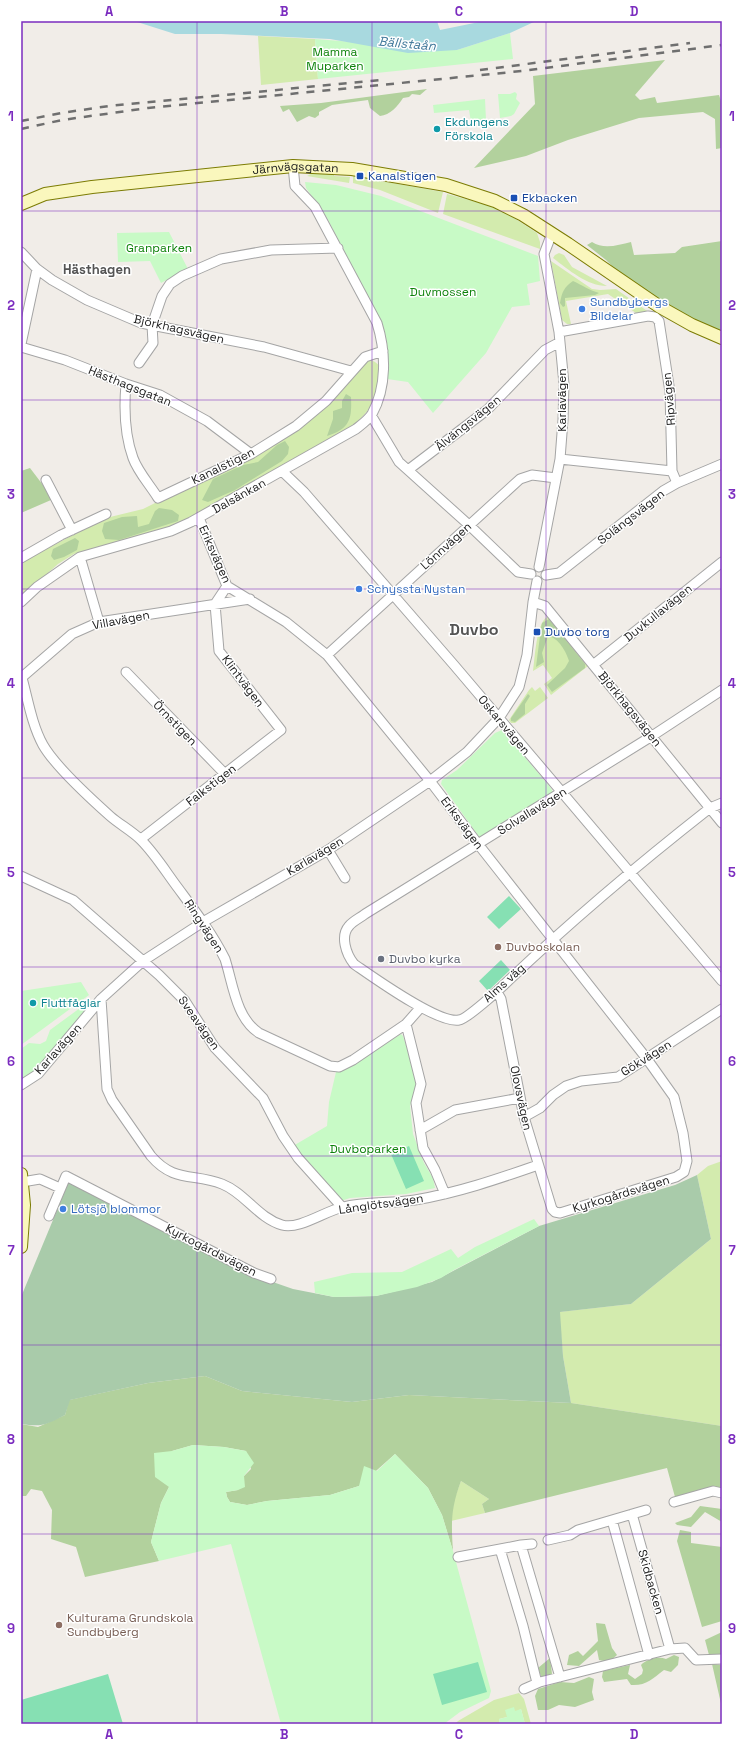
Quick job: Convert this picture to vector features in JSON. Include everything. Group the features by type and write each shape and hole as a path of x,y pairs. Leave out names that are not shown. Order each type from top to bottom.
{"street":[{"name":"Järnvägsgatan","path":"21,204 45,194 92,187 293,166 352,169 446,185 495,201 523,215 660,307 692,325 722,338"},
{"path":"293,166 295,186 315,207 377,323 382,338 382,351"},
{"name":"Karlavägen","path":"539,567 560,459 564,384 560,337 544,254 552,234"},
{"path":"139,363 153,343 152,325 162,296 170,284 182,276 221,259 271,250 338,248"},
{"name":"Björkhagsvägen","path":"21,252 37,269 52,280 87,300 141,323 264,347 352,371"},
{"path":"21,345 37,269"},
{"name":"Älvängsvägen","path":"408,470 487,410 560,337 583,328 648,316 655,317"},
{"name":"Ripvägen","path":"655,317 659,321 670,392 672,470 678,483"},
{"name":"Hästhagsgatan","path":"21,345 160,395 207,421 251,454"},
{"name":"Kanalstigen","path":"126,384 125,403 128,434 133,458 158,498 251,454 296,426 326,401 365,357 382,351"},
{"name":"Dalsänkan","path":"21,602 38,587 80,557 171,531 199,518 283,472 356,429 371,415 378,400 382,381 382,351"},
{"path":"371,415 399,462 469,525 518,572 542,580 546,575 544,570 539,567 534,570 534,577"},
{"path":"560,459 672,470"},
{"name":"Solängsvägen","path":"546,575 559,573 663,491 722,464"},
{"name":"Oskarsvägen","path":"283,472 304,492 393,594 722,981"},
{"name":"Lönnvägen","path":"327,655 520,478 532,475 556,478"},
{"path":"46,480 72,530"},
{"path":"21,558 72,530 106,514"},
{"name":"Eriksvägen","path":"199,518 227,586 286,622 327,655 430,781 647,1059 674,1097 683,1133 687,1161"},
{"path":"80,557 99,622"},
{"name":"Duvkullavägen","path":"593,665 722,562"},
{"name":"Karlavägen","path":"21,1085 38,1074 101,999 144,962 203,922 328,850 430,781 467,752 499,718 519,687 527,655 533,602 534,577"},
{"path":"215,604 227,586"},
{"name":"Villavägen","path":"22,678 72,634 99,622 250,599"},
{"name":"Björkhagsvägen","path":"533,602 545,606 722,823"},
{"name":"Klintvägen","path":"215,604 220,651 280,730"},
{"name":"Örnstigen","path":"126,672 225,774"},
{"name":"Ringvägen","path":"22,678 36,728 44,745 56,761 80,787 110,816 141,839 203,922 225,959 242,1015 250,1026 260,1033 330,1066 339,1067 353,1060 406,1024 421,1007"},
{"name":"Solvallavägen","path":"345,935 349,926 365,914 652,736 722,690"},
{"name":"Falkstigen","path":"141,839 280,730"},
{"name":"Alms väg","path":"345,935 345,947 354,964 421,1007 448,1020 460,1020 497,992 553,938 629,872 710,808 722,803"},
{"path":"328,850 345,878"},
{"name":"Sveavägen","path":"21,876 73,900 168,983 185,1001 208,1040 263,1098 283,1136 298,1158 342,1207"},
{"name":"Olovsvägen","path":"497,992 501,999 524,1117 550,1204"},
{"name":"Långlötsvägen","path":"101,999 107,1088 112,1100 157,1163 169,1172 178,1175 223,1184 238,1193 264,1216 283,1225 296,1225 342,1207 376,1202 413,1200 445,1194 495,1180 538,1165"},
{"name":"Gökvägen","path":"524,1117 540,1108 553,1095 566,1086 581,1081 618,1077 722,1008"},
{"path":"406,1024 421,1084 416,1103 423,1148 435,1170 445,1194"},
{"path":"420,1130 455,1110 520,1098"},
{"name":"Kyrkogårdsvägen","path":"550,1204 555,1212 560,1212 676,1177 684,1172 687,1161"},
{"name":"Kyrkogårdsvägen","path":"60,1188 66,1176 254,1273 271,1279"},
{"path":"21,1247 24,1205 22,1178 40,1179 60,1188 49,1216"},
{"path":"674,1502 713,1491 722,1493"},
{"path":"548,1540 570,1535 578,1530 646,1510"},
{"name":"Skidbacken","path":"632,1514 670,1649"},
{"name":"Skidbacken","path":"612,1520 649,1654"},
{"path":"458,1557 532,1544"},
{"path":"521,1545 560,1677"},
{"path":"500,1549 537,1683"},
{"path":"524,1689 537,1683 670,1649 685,1648 696,1660 722,1658"}],"green space":[{"name":"Mamma Muparken","path":"510,33 513,59 318,79 315,39 457,50"},
{"path":"258,36 315,39 318,79 261,85"},
{"path":"665,60 635,95 640,100 655,97 657,103 719,95 722,104 722,148 716,149 715,119 703,112 639,118 568,140 526,156 474,168 535,104 533,76"},
{"path":"427,89 420,95 412,94 409,97 403,98 393,110 380,116 370,108 368,100 332,105 319,112 319,115 315,118 309,116 297,122 289,109 283,112 280,106 321,103"},
{"path":"515,92 517,94 516,99 520,103 514,114 500,118 498,94 510,94"},
{"path":"485,99 486,120 471,122 469,110 434,113 433,105"},
{"path":"334,173 334,176 350,177 349,183 307,176 311,174"},
{"path":"353,176 443,192 438,213 380,190 353,183"},
{"name":"Duvmossen","path":"305,182 336,185 381,196 538,256 540,281 527,284 530,305 512,307 486,353 433,413 408,382 387,379 386,341 378,316 326,216 306,188"},
{"path":"447,194 495,207 511,216 537,233 540,242 540,249 443,214"},
{"name":"Granparken","path":"169,232 188,269 161,283 150,261 118,262 117,233"},
{"path":"722,241 722,331 695,321 626,280 606,260 587,245 592,242 601,246 611,246 631,242 634,255 675,253 682,247"},
{"path":"559,253 564,255 572,267 607,286 592,283 572,272 553,258"},
{"path":"551,261 592,289 616,289 650,313 636,313 608,294 566,301 571,324 567,324 562,320"},
{"path":"573,281 599,293 595,295 565,298 565,306 563,307 560,303 563,293 567,285"},
{"path":"371,360 380,366 376,395 369,409 349,429 171,528 74,554 58,564 21,597 21,562 106,518 143,509 155,503 161,502 230,469 276,444 317,414 340,393 365,362"},
{"path":"346,394 351,397 351,411 348,422 341,430 327,436 333,419 333,411 342,408 342,401"},
{"path":"285,441 289,447 288,454 282,461 235,490 208,502 202,500 213,479 243,465 258,462 277,445"},
{"path":"30,468 49,493 51,500 21,513 21,471"},
{"path":"159,508 172,510 179,515 178,521 119,540 105,539 102,531 104,523 122,517 137,516 138,527 149,524 155,511"},
{"path":"75,538 79,541 77,550 64,557 54,560 51,556 53,549"},
{"path":"547,617 588,666 551,695 544,684 552,678 543,665 533,671 538,634 543,621"},
{"path":"549,619 585,664 585,668 552,692 547,685 565,668 569,661 559,642 548,636 542,653 544,662 536,667 542,623"},
{"path":"532,687 535,691 540,687 548,698 515,723 511,723 509,720"},
{"path":"528,694 530,696 525,704 525,714 515,722 511,721 511,718"},
{"path":"502,730 553,792 480,838 441,784 442,780 457,770 495,733"},
{"path":"509,896 521,909 499,929 487,917"},
{"path":"501,960 510,970 488,991 479,981"},
{"path":"81,982 89,995 21,1045 21,991"},
{"path":"91,1000 94,1002 36,1070 26,1078 21,1078 21,1049 29,1043 40,1044 46,1041 50,1030"},
{"name":"Duvboparken","path":"401,1034 403,1036 418,1082 410,1106 413,1134 424,1163 433,1178 435,1188 406,1194 350,1198 341,1201 293,1146 327,1126 329,1102 336,1072 368,1055"},
{"path":"409,1146 424,1181 406,1189 391,1154"},
{"path":"722,1161 722,1426 571,1403 563,1356 559,1312 631,1304 711,1239 697,1175 708,1166"},
{"path":"697,1175 711,1239 631,1304 560,1312 563,1356 571,1403 409,1395 352,1402 242,1391 205,1376 148,1383 70,1400 65,1415 59,1418 39,1425 21,1424 21,1297 70,1179 244,1272 293,1289 334,1297 376,1296 432,1282 539,1226 675,1185"},
{"path":"534,1219 539,1226 441,1278 417,1287 376,1296 334,1297 315,1293 314,1282 352,1273 402,1272 451,1249 458,1258 475,1247"},
{"path":"205,1376 242,1391 352,1402 409,1395 571,1403 722,1426 722,1488 712,1487 675,1497 667,1468 485,1513 482,1504 489,1499 461,1481 452,1515 453,1551 442,1515 428,1488 395,1454 359,1486 330,1495 267,1501 247,1505 230,1502 226,1492 238,1490 244,1476 251,1469 246,1451 224,1447 193,1445 172,1451 169,1487 161,1503 151,1542 159,1561 85,1577 76,1547 51,1539 52,1510 42,1491 31,1489 26,1496 21,1496 21,1424 38,1427 65,1415 69,1400 148,1383"},
{"path":"193,1445 224,1447 246,1451 254,1463 244,1476 245,1487 226,1492 230,1502 247,1505 267,1501 330,1495 359,1486 364,1466 377,1471 395,1454 428,1488 442,1515 491,1691 489,1698 460,1712 444,1724 281,1724 231,1544 159,1561 151,1542 161,1503 169,1487 155,1477 154,1453 172,1451"},
{"path":"461,1481 489,1499 482,1504 485,1513 451,1521 454,1500"},
{"path":"700,1506 722,1509 722,1522 705,1512 691,1527 677,1525 675,1523 691,1517"},
{"path":"680,1530 691,1532 691,1543 722,1547 722,1621 702,1627 677,1541"},
{"path":"596,1623 605,1624 612,1648 617,1655 609,1662 599,1660 597,1650 579,1666 567,1665 569,1655 578,1651 583,1656 598,1641"},
{"path":"722,1632 722,1654 709,1655 705,1640"},
{"path":"674,1655 679,1657 678,1665 671,1672 664,1670 645,1683 631,1685 627,1679 604,1682 602,1677 603,1671 630,1665 628,1674 635,1679 642,1674 643,1670 641,1665 646,1661 656,1658 666,1659"},
{"path":"550,1658 552,1674 547,1678 541,1676 538,1668"},
{"path":"478,1662 487,1692 442,1705 433,1674"},
{"path":"712,1664 722,1665 722,1708"},
{"path":"108,1674 123,1724 21,1724 21,1700"},
{"path":"589,1677 594,1679 592,1692 594,1700 575,1707 559,1705 548,1710 538,1710 535,1696 538,1689 560,1682 574,1683"},
{"path":"519,1693 524,1699 531,1724 525,1724 521,1709 507,1717 499,1719 500,1724 455,1724 494,1700"},
{"path":"514,1707 515,1711 521,1709 525,1724 500,1724 499,1719 507,1717 505,1710"}],"water":[{"name":"Bällstaån","path":"134,21 437,21 440,30 484,21 536,21 510,33 457,50 408,53 330,39 221,34 175,34"}],"railway":[{"path":"480,70 690,43"},
{"path":"21,129 62,120 148,108 522,71 722,45"},
{"path":"21,121 109,106 381,80"}],"place":[{"name":"Ekdungens Förskola","path":"437,129"},
{"name":"Kanalstigen","path":"360,176"},
{"name":"Ekbacken","path":"514,198"},
{"name":"Sundbybergs Bildelar","path":"582,309"},
{"name":"Schyssta Nystan","path":"359,589"},
{"name":"Duvbo torg","path":"537,632"},
{"name":"Duvboskolan","path":"498,947"},
{"name":"Duvbo kyrka","path":"381,959"},
{"name":"Fluttfåglar","path":"33,1003"},
{"name":"Lötsjö blommor","path":"63,1209"},
{"name":"Kulturama Grundskola Sundbyberg","path":"59,1625"}],"district":[{"name":"Hästhagen","path":"97,269"},
{"name":"Duvbo","path":"474,629"}]}
